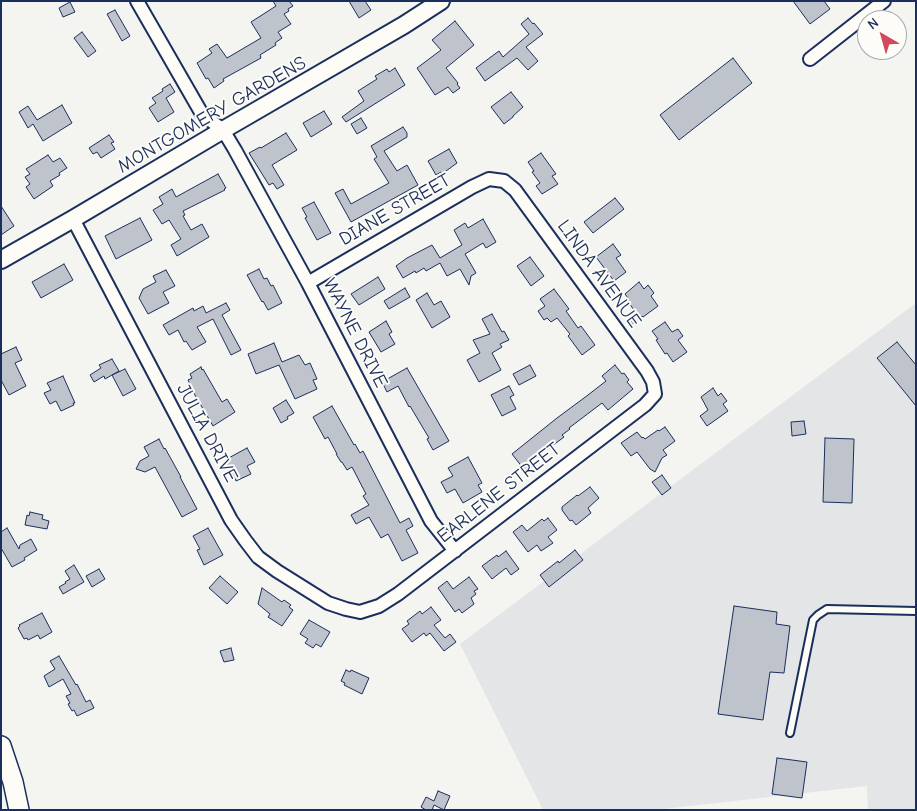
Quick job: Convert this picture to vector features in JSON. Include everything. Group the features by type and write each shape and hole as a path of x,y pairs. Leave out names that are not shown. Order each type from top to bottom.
{"main road":[{"path":"1,746 20,810"}],"street":[{"path":"137,1 202,114 223,130"},
{"name":"MONTGOMERY GARDENS","path":"1,260 404,25 441,1"},
{"path":"810,59 884,1"},
{"name":"WAYNE DRIVE","path":"223,130 308,283 431,521 455,551"},
{"name":"DIANE STREET","path":"308,283 472,187 489,179 504,181"},
{"name":"LINDA AVENUE","path":"504,181 515,190 646,371 653,382 655,394"},
{"name":"JULIA DRIVE","path":"73,219 232,520 245,540 258,556 277,571 328,603 360,612"},
{"name":"EARLENE STREET","path":"360,612 379,606 398,594 645,405 655,394"}],"lane":[{"path":"790,734 813,620 818,614 826,609 916,611"}],"shaded area":[{"path":"916,303 916,810 868,810 867,786 654,810 543,810 460,644"}],"building":[{"path":"273,1 289,1 293,6 284,14 291,24 278,32 282,38 275,43 276,45 260,55 261,58 223,79 224,81 214,88 208,78 206,79 197,63 212,53 209,49 217,44 227,58 261,38 251,22 276,6"},
{"path":"349,1 365,1 371,10 359,18"},
{"path":"793,1 824,1 830,9 810,24"},
{"path":"70,2 75,12 63,17 59,8"},
{"path":"115,10 130,36 122,41 107,14"},
{"path":"528,18 543,34 526,47 538,61 528,70 517,58 485,81 476,68 499,51 503,57 529,34 521,24"},
{"path":"455,21 474,45 446,68 460,88 453,93 448,87 435,95 417,68 441,50 432,40"},
{"path":"82,32 96,51 88,57 74,38"},
{"path":"733,58 752,83 679,140 660,115"},
{"path":"395,68 405,85 346,122 342,117 364,101 358,91 377,79 375,76 387,69 389,72"},
{"path":"170,84 175,92 166,98 174,112 158,122 149,108 156,103 152,98"},
{"path":"511,92 523,107 504,124 491,107"},
{"path":"62,105 72,123 43,141 33,124 28,128 19,112 28,106 37,120"},
{"path":"324,111 332,124 311,137 303,123"},
{"path":"361,118 367,128 357,134 351,124"},
{"path":"403,127 407,137 384,151 397,171 407,165 418,185 351,222 335,193 343,189 351,204 389,183 374,159 377,157 371,146"},
{"path":"286,133 297,150 272,165 284,185 277,189 273,183 269,185 249,153"},
{"path":"109,135 114,142 111,143 115,149 101,158 97,152 93,154 89,148"},
{"path":"449,149 457,163 442,174 441,172 436,175 428,161"},
{"path":"541,153 556,174 552,176 558,184 542,194 536,186 540,183 528,162"},
{"path":"48,155 53,162 60,158 67,168 50,181 53,186 34,199 26,187 30,184 25,177 30,174 26,169"},
{"path":"218,174 226,188 225,190 183,211 185,215 183,216 191,230 202,224 209,237 177,256 171,245 181,239 169,220 162,224 153,210 163,204 159,197 172,189 176,197"},
{"path":"615,198 624,209 593,233 584,222"},
{"path":"314,202 331,233 317,240 305,218 307,217 302,208"},
{"path":"1,206 14,226 1,235"},
{"path":"140,218 152,240 116,259 105,236"},
{"path":"483,219 496,242 486,248 483,243 465,254 476,273 471,276 469,285 460,269 447,276 440,263 426,271 424,268 403,278 396,266 432,245 440,258 462,245 454,230 465,223 468,228"},
{"path":"613,244 621,255 616,258 626,272 614,281 596,257"},
{"path":"530,257 544,276 531,286 517,266"},
{"path":"64,264 73,280 41,298 32,282"},
{"path":"259,269 264,279 267,278 271,286 273,285 282,303 268,310 247,275"},
{"path":"166,270 175,286 163,292 169,303 148,314 139,298 143,289 156,282 153,276"},
{"path":"378,277 385,289 359,305 351,294"},
{"path":"639,282 644,289 648,285 654,293 651,296 658,306 633,324 627,316 634,310 626,299 628,298 625,294"},
{"path":"405,288 410,297 389,309 384,301"},
{"path":"554,289 569,309 566,311 578,328 581,326 595,345 582,355 568,336 570,334 557,318 551,322 547,318 544,320 538,311 545,306 540,299"},
{"path":"427,293 434,305 441,301 450,317 432,328 416,300"},
{"path":"226,303 230,310 222,315 241,350 231,355 213,319 197,327 206,342 192,350 186,341 184,342 178,330 169,335 163,325 193,308 194,311 203,306 206,313"},
{"path":"492,314 509,340 500,344 502,347 492,353 501,370 479,382 467,360 480,353 473,340 490,334 482,319"},
{"path":"386,321 392,332 389,334 395,344 381,352 369,332"},
{"path":"665,322 672,332 678,329 683,336 678,340 687,352 673,362 667,353 665,354 652,331"},
{"path":"897,342 916,365 916,406 877,358"},
{"path":"274,343 282,362 299,355 305,365 310,363 317,379 313,380 317,389 295,399 279,365 256,374 248,354"},
{"path":"16,347 22,360 15,363 26,386 9,395 1,380 1,354"},
{"path":"112,359 119,371 105,379 104,376 94,382 90,375 101,368 99,365"},
{"path":"530,365 536,376 519,385 513,374"},
{"path":"615,365 622,374 624,373 629,380 627,382 633,389 608,410 602,403 569,428 562,435 564,437 548,449 546,447 529,461 533,466 526,472 512,454 606,381 602,376"},
{"path":"201,367 222,402 227,399 235,412 213,426 188,380 192,378 190,374"},
{"path":"407,368 449,441 433,450 427,439 429,438 398,386 387,392 382,382"},
{"path":"125,369 136,389 123,396 112,375"},
{"path":"63,376 75,403 61,411 56,401 50,404 44,393 51,390 47,383"},
{"path":"509,386 514,395 510,397 516,409 502,416 491,395"},
{"path":"713,388 718,396 721,393 727,401 723,404 728,411 707,426 700,416 708,410 701,397"},
{"path":"286,400 294,413 281,423 273,408"},
{"path":"332,406 354,445 360,453 363,451 400,523 409,518 413,526 406,530 418,553 402,561 388,534 381,538 369,517 356,524 351,515 369,505 363,496 366,494 352,467 347,470 336,454 328,437 325,439 313,417"},
{"path":"804,421 806,434 792,436 791,422"},
{"path":"665,427 675,441 663,450 667,455 662,458 655,472 650,469 637,452 631,456 621,443 637,432 645,439"},
{"path":"825,438 854,439 852,503 823,502"},
{"path":"159,439 197,509 182,517 155,467 145,472 136,469 140,461 149,456 144,447"},
{"path":"247,448 255,462 247,466 251,474 236,481 232,472 229,473 225,460"},
{"path":"468,457 482,483 478,485 482,492 463,503 455,489 447,493 441,482 453,476 448,468"},
{"path":"662,475 671,488 662,495 652,482"},
{"path":"590,487 599,498 588,508 591,513 576,525 572,520 570,521 562,507"},
{"path":"30,512 43,515 42,519 49,521 47,529 25,525 27,515 29,516"},
{"path":"548,518 557,530 548,537 553,543 541,551 537,545 528,552 513,532 522,525 527,531 542,519 544,521"},
{"path":"7,528 19,549 20,545 31,539 37,550 24,558 25,560 12,567 1,548 1,532"},
{"path":"208,528 223,555 204,565 197,550 200,549 193,536"},
{"path":"575,550 583,560 549,587 540,575"},
{"path":"506,551 519,569 511,575 506,568 492,579 482,566"},
{"path":"74,565 84,582 63,594 59,587 70,579 65,571"},
{"path":"99,569 105,579 92,587 86,576"},
{"path":"220,576 238,592 227,604 209,588"},
{"path":"469,577 478,589 474,591 476,594 471,598 474,604 462,613 459,609 455,612 438,588 447,581 453,589"},
{"path":"262,588 282,602 284,600 291,605 289,607 293,610 282,626 268,617 270,614 258,604"},
{"path":"734,606 777,612 776,624 790,626 784,673 770,672 763,720 718,714"},
{"path":"431,607 441,620 434,625 445,638 450,634 456,642 444,651 430,633 426,636 424,633 412,642 402,629 409,624 407,621 420,611 422,614"},
{"path":"42,613 52,632 40,639 38,635 28,640 27,638 24,639 18,628 19,625"},
{"path":"309,620 330,632 321,647 316,644 313,648 305,643 308,639 300,634"},
{"path":"231,648 234,660 224,662 220,651"},
{"path":"59,656 86,702 90,700 94,708 77,716 68,704 70,703 66,696 71,694 63,679 49,687 44,676 55,669 50,661"},
{"path":"346,670 350,672 351,670 369,678 362,694 344,685 345,683 341,681"},
{"path":"777,758 807,762 802,798 772,794"},
{"path":"438,791 450,796 444,810 434,805 432,810 426,810 421,807 426,797 434,801"}]}
